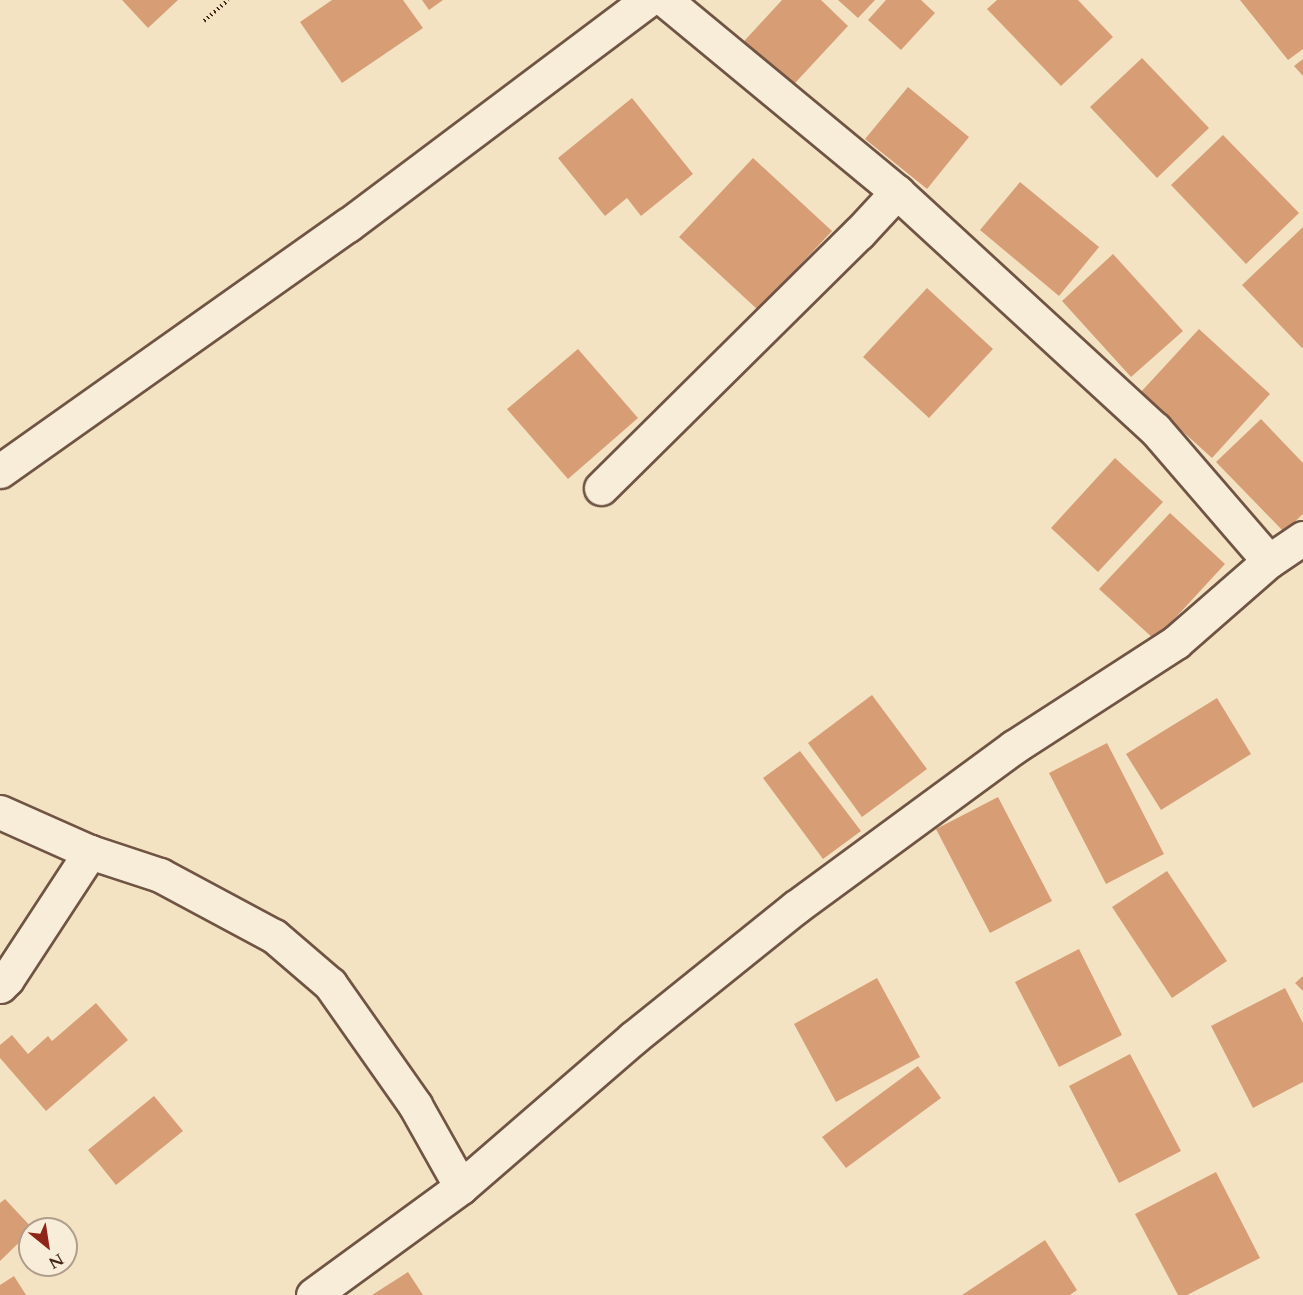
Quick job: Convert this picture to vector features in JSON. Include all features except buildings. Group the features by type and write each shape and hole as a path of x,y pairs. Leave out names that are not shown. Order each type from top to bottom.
{"street":[{"path":"0,471 348,225 648,0"},
{"path":"665,0 897,192 1155,429 1269,561"},
{"path":"602,488 859,233 897,192"},
{"path":"313,1295 461,1187 633,1038 796,907 1014,747 1176,642 1269,561 1303,538"},
{"path":"0,812 90,852 160,875 274,936 330,984 415,1105 461,1187"},
{"path":"0,986 8,979 90,852"}],"path":[{"path":"204,21 228,0"}]}
